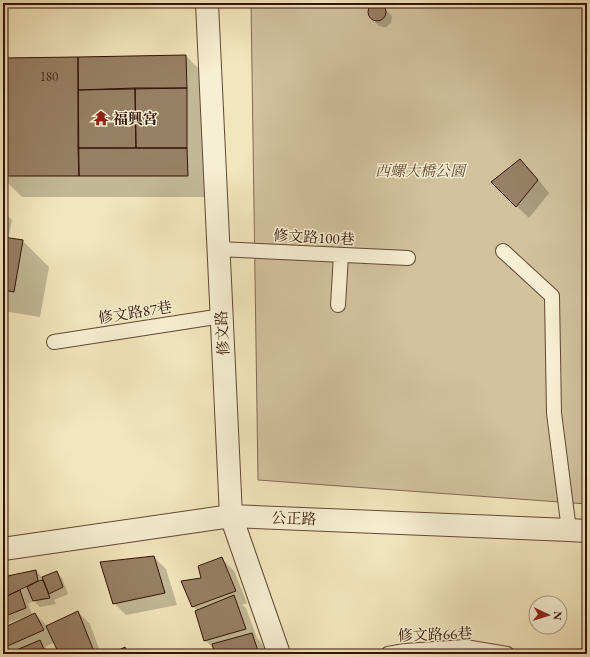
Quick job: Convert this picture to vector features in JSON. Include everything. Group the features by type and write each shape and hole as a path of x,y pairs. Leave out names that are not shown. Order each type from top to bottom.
{"street":[{"name":"修文路","path":"207,3 230,516 279,654"},
{"name":"公正路","path":"3,549 230,516 578,531"}],"lane":[{"name":"修文路100巷","path":"218,249 408,258"},
{"path":"503,250 552,296 554,413 578,531"},
{"path":"338,304 341,255"},
{"name":"修文路87巷","path":"54,342 222,316"},
{"name":"修文路66巷","path":"388,654 405,651 465,647 507,654"}],"green space":[{"name":"西螺大橋公園","path":"251,3 587,3 587,504 258,480"}],"building":[{"path":"373,3 381,3 386,8 384,19 381,21 373,21 368,16 368,8"},
{"path":"186,55 187,88 78,90 78,57"},
{"path":"78,57 79,176 3,176 3,58"},
{"path":"135,88 187,88 187,148 136,148"},
{"path":"135,88 136,148 78,148 78,90"},
{"path":"78,148 187,148 188,176 79,176"},
{"path":"520,159 538,180 516,207 491,182"},
{"path":"3,237 23,240 14,292 3,290"},
{"path":"154,556 165,593 113,604 100,562"},
{"path":"222,557 236,591 192,607 181,581 201,578 198,566"},
{"path":"36,570 38,581 3,598 3,577"},
{"path":"57,571 63,587 49,594 42,577"},
{"path":"43,580 50,598 33,601 27,587"},
{"path":"20,590 26,608 3,617 3,598"},
{"path":"234,595 246,629 204,641 195,611"},
{"path":"78,611 95,654 59,654 46,626"},
{"path":"35,613 44,630 3,648 3,628"},
{"path":"252,633 259,654 215,654 212,644"},
{"path":"40,640 46,654 7,654"},
{"path":"125,647 128,654 111,654"}],"place":[{"name":"福興宮","path":"101,118"}]}
